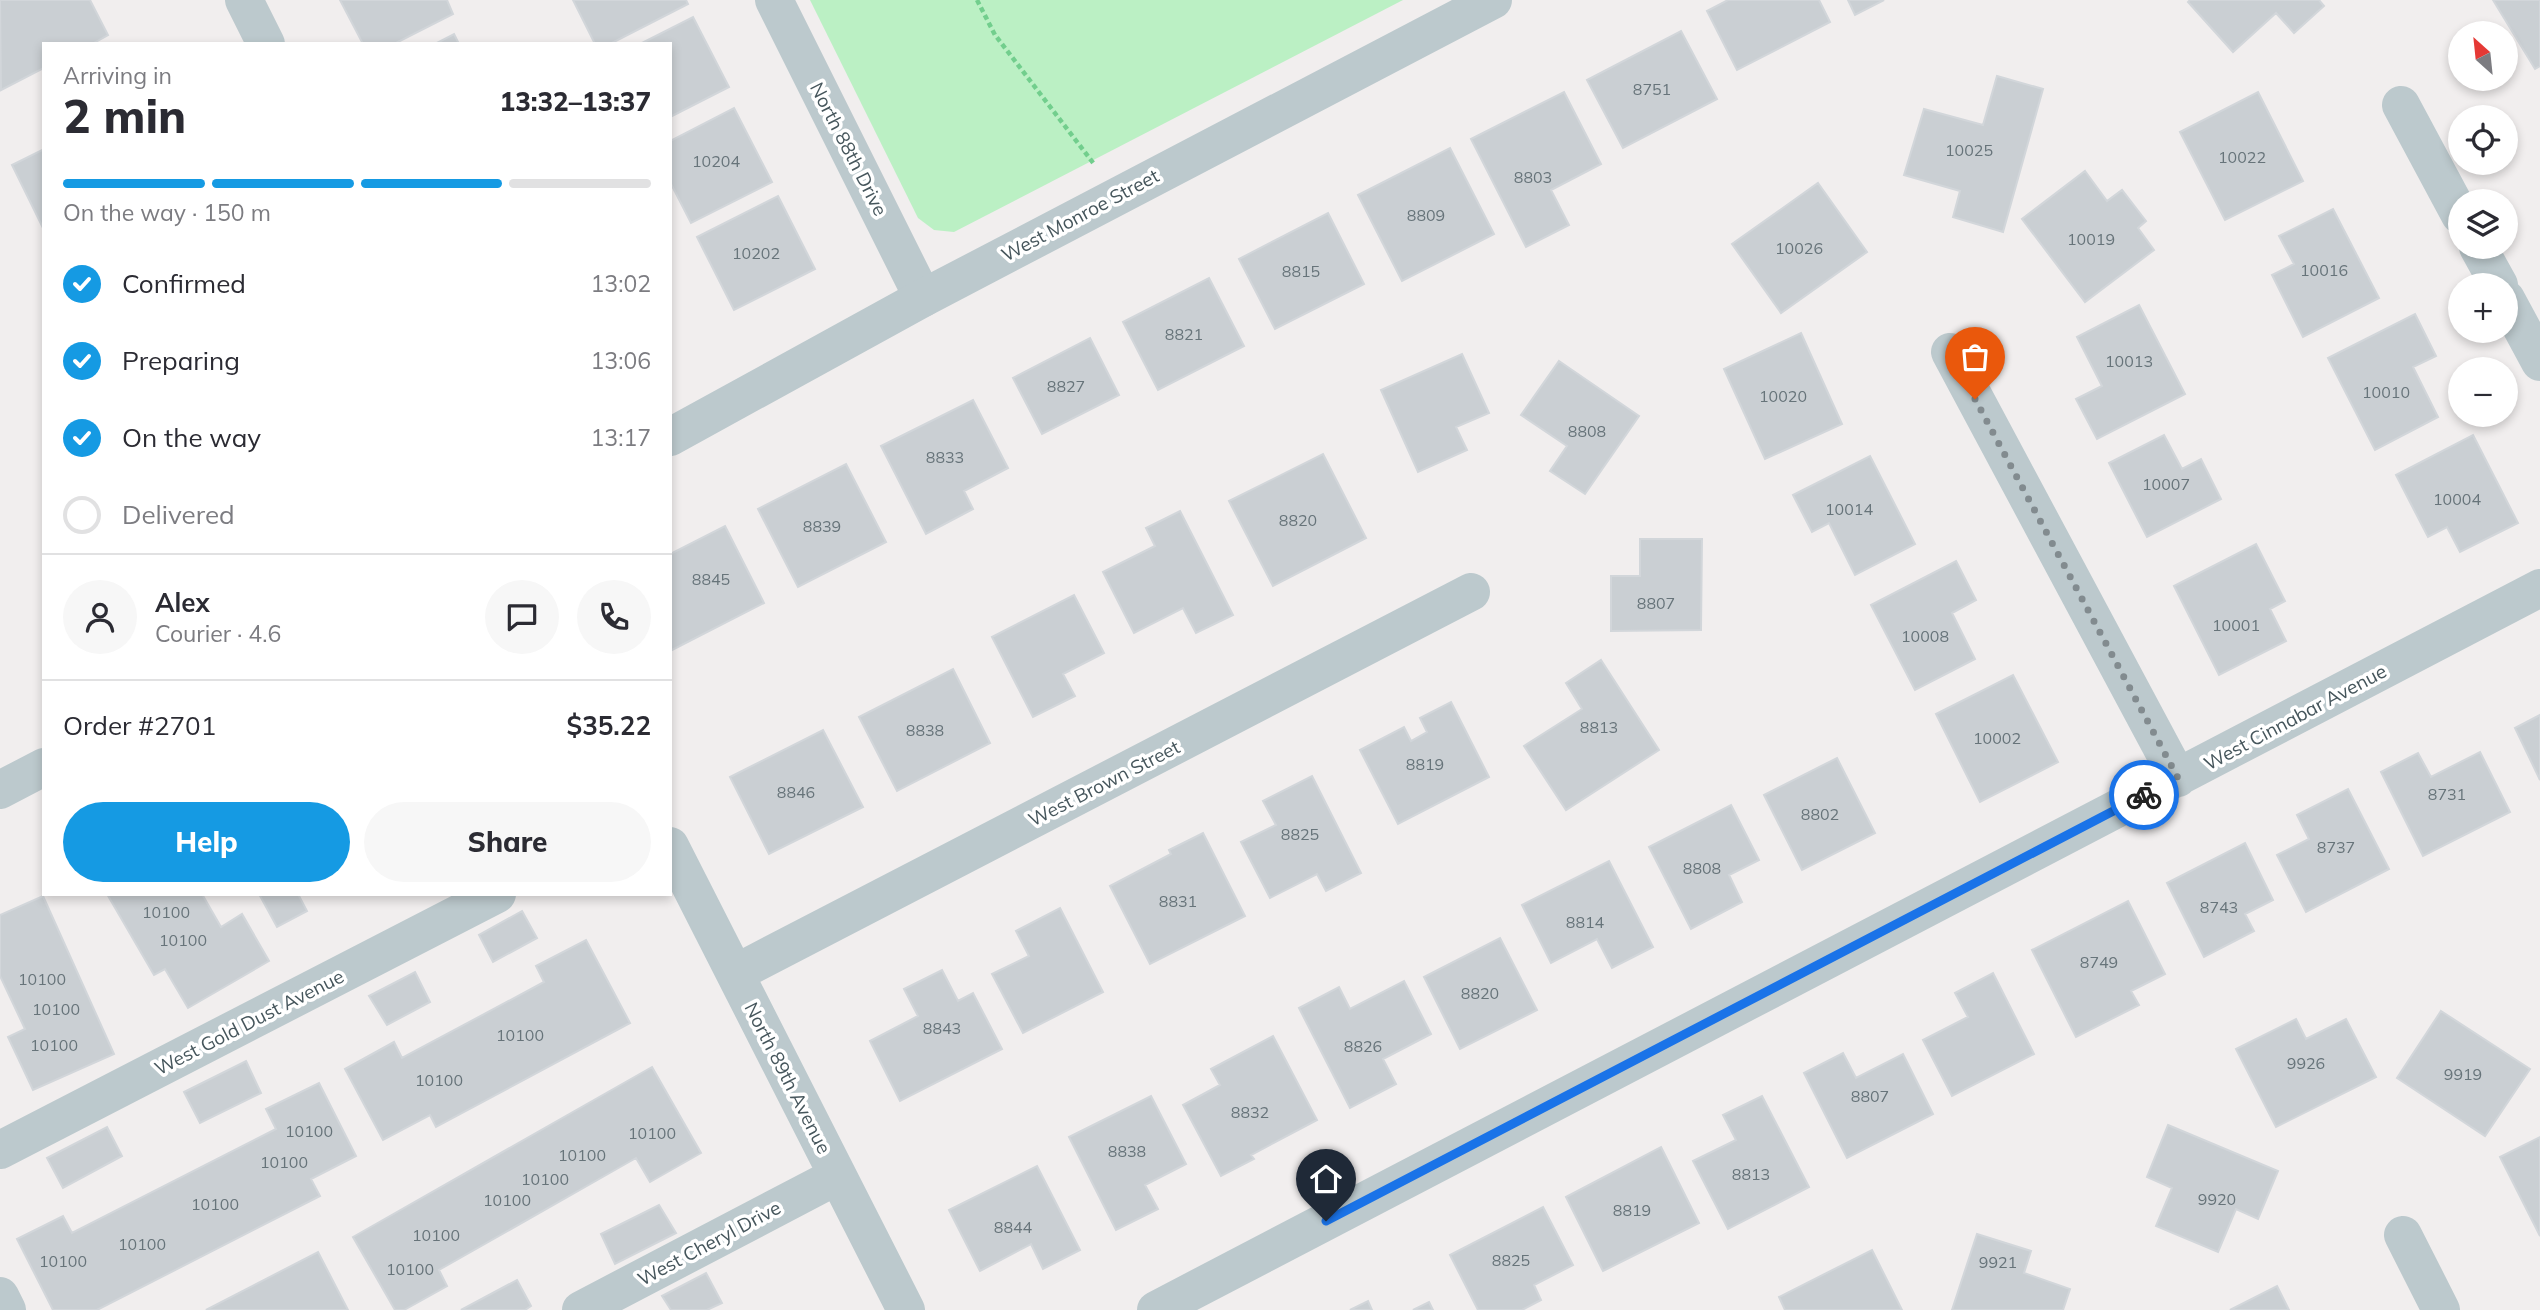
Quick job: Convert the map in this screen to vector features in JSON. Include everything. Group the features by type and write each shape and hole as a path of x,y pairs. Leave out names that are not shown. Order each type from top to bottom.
{"street":[{"path":"244,0 265,42"},
{"name":"North 88th Drive","path":"774,0 923,298"},
{"name":"West Monroe Street","path":"672,436 923,298 1493,0"},
{"path":"2401,105 2448,193"},
{"path":"2518,321 2540,362"},
{"path":"1950,352 2178,778"},
{"name":"West Cinnabar Avenue","path":"1156,1310 2540,588"},
{"name":"West Brown Street","path":"736,973 1471,592"},
{"path":"0,790 42,768"},
{"name":"North 89th Avenue","path":"672,850 906,1310"},
{"name":"West Gold Dust Avenue","path":"0,1150 493,896"},
{"name":"West Cheryl Drive","path":"581,1310 837,1176"},
{"path":"2403,1235 2441,1310"},
{"path":"0,1296 7,1310"}],"path":[{"path":"977,0 995,35 1091,158 1113,198"}],"green space":[{"path":"810,0 1403,0 954,232 934,230 918,218"}],"building":[{"path":"0,0 90,0 108,35 96,42 42,42 42,69 1,90"},
{"path":"340,0 447,0 453,14 398,42 362,42"},
{"path":"573,0 686,0 688,4 614,42 594,42"},
{"path":"1728,0 1819,0 1830,22 1737,70 1707,11"},
{"path":"1848,0 1884,0 1855,15"},
{"path":"2319,0 2324,6 2294,33 2276,13 2233,52 2188,2"},
{"path":"2493,0 2540,0 2540,66 2535,69 2518,41 2518,21 2506,21"},
{"path":"693,17 729,87 672,116 672,42 644,42"},
{"path":"1681,31 1717,99 1623,148 1587,80"},
{"path":"454,34 458,42 439,42"},
{"path":"1997,76 2043,89 2003,232 1953,217 1960,191 1904,175 1924,109 1983,125"},
{"path":"1564,92 1601,164 1551,190 1569,225 1526,247 1471,139"},
{"path":"2258,92 2303,181 2225,220 2180,132"},
{"path":"734,108 772,182 691,223 672,186 672,140"},
{"path":"1450,148 1494,234 1402,281 1358,195"},
{"path":"42,150 42,226 12,165"},
{"path":"2085,171 2107,201 2122,190 2146,221 2138,228 2154,250 2085,302 2022,219"},
{"path":"1818,183 1867,252 1781,313 1732,244"},
{"path":"778,196 815,269 734,310 697,237"},
{"path":"2333,209 2379,298 2303,337 2272,275 2294,264 2279,236"},
{"path":"1328,213 1364,284 1275,329 1239,259"},
{"path":"1209,278 1244,346 1158,390 1123,322"},
{"path":"2139,305 2185,394 2097,439 2076,399 2102,386 2077,337"},
{"path":"2415,314 2436,356 2413,367 2438,417 2375,450 2328,358"},
{"path":"1801,333 1842,424 1765,459 1724,369"},
{"path":"1090,338 1119,395 1042,434 1013,378"},
{"path":"1462,354 1489,413 1456,427 1467,450 1418,472 1381,390"},
{"path":"1559,361 1639,416 1585,494 1550,471 1567,446 1521,415"},
{"path":"973,400 1008,468 964,491 973,509 926,534 881,446"},
{"path":"2164,435 2182,469 2201,459 2221,499 2147,537 2109,463"},
{"path":"2473,435 2518,523 2460,552 2447,527 2428,537 2396,475"},
{"path":"1323,454 1366,538 1273,586 1229,501"},
{"path":"1870,456 1915,544 1855,575 1829,523 1812,532 1793,495"},
{"path":"846,464 886,542 798,587 758,509"},
{"path":"1180,511 1233,615 1196,633 1183,608 1134,633 1103,572 1155,546 1146,528"},
{"path":"725,526 764,603 672,650 672,553"},
{"path":"1640,539 1702,539 1701,630 1611,631 1611,576 1640,576"},
{"path":"2256,544 2285,601 2270,609 2286,641 2219,675 2174,586"},
{"path":"1956,561 1976,600 1952,613 1975,659 1915,690 1871,605"},
{"path":"1074,595 1104,653 1063,674 1075,696 1033,717 992,637"},
{"path":"1601,660 1659,750 1566,810 1524,746 1582,709 1566,683"},
{"path":"953,669 990,743 897,791 859,717"},
{"path":"2013,675 2058,762 1980,802 1936,714"},
{"path":"1451,702 1489,777 1398,824 1360,750 1404,727 1411,741 1427,732 1420,718"},
{"path":"2540,715 2540,780 2515,728"},
{"path":"823,730 863,807 769,854 730,777"},
{"path":"2480,752 2510,812 2423,856 2381,772 2418,753 2431,777"},
{"path":"1837,758 1875,833 1802,870 1764,795"},
{"path":"1312,776 1361,873 1326,891 1317,874 1270,898 1241,842 1276,825 1263,801"},
{"path":"2348,789 2389,869 2306,912 2277,855 2309,839 2297,815"},
{"path":"1731,805 1759,860 1729,875 1742,902 1691,929 1649,847"},
{"path":"1203,833 1245,916 1150,964 1110,886 1171,854 1169,850"},
{"path":"2245,843 2273,900 2245,914 2254,931 2204,957 2167,883"},
{"path":"1609,861 1653,947 1612,968 1597,939 1551,963 1522,905"},
{"path":"43,896 114,1054 33,1090 8,1037 25,1029 0,976 0,915"},
{"path":"108,896 203,896 221,927 242,914 269,961 188,1008 165,969 154,975"},
{"path":"260,896 299,896 307,911 277,927"},
{"path":"2128,901 2165,974 2131,991 2139,1005 2076,1037 2032,950"},
{"path":"1060,908 1103,992 1023,1033 992,974 1029,956 1016,931"},
{"path":"522,911 537,938 493,962 479,935"},
{"path":"1500,938 1537,1010 1460,1049 1424,977"},
{"path":"586,940 630,1023 436,1127 430,1115 383,1140 345,1069 394,1042 402,1058 544,982 536,966"},
{"path":"942,970 958,1001 973,993 1002,1049 900,1101 870,1041 918,1016 904,989"},
{"path":"415,972 430,1002 387,1025 369,996"},
{"path":"1993,973 2034,1054 1952,1096 1923,1040 1968,1017 1955,993"},
{"path":"1404,981 1431,1034 1383,1059 1396,1084 1350,1108 1299,1008 1339,987 1350,1009"},
{"path":"2441,1011 2530,1069 2485,1136 2397,1078"},
{"path":"2296,1019 2306,1039 2346,1019 2376,1077 2276,1127 2236,1049"},
{"path":"1273,1036 1317,1120 1251,1155 1254,1159 1221,1176 1183,1105 1220,1085 1211,1069"},
{"path":"1843,1053 1856,1078 1903,1054 1933,1114 1847,1158 1804,1073"},
{"path":"246,1061 261,1093 200,1123 184,1092"},
{"path":"652,1067 701,1153 650,1182 636,1158 439,1270 447,1286 404,1310 395,1310 353,1237"},
{"path":"319,1083 356,1156 311,1179 320,1196 97,1310 53,1310 17,1239 63,1216 72,1233 276,1129 266,1109"},
{"path":"1151,1096 1186,1164 1145,1185 1158,1209 1116,1230 1069,1137"},
{"path":"1762,1096 1809,1187 1728,1229 1693,1161 1736,1140 1723,1115"},
{"path":"2168,1125 2278,1171 2258,1219 2236,1209 2218,1252 2156,1226 2172,1188 2147,1177"},
{"path":"107,1127 122,1156 63,1188 47,1158"},
{"path":"2540,1137 2540,1236 2500,1157"},
{"path":"1661,1147 1699,1223 1603,1271 1566,1197"},
{"path":"1037,1166 1080,1250 1043,1269 1031,1244 980,1271 949,1210"},
{"path":"659,1205 676,1233 615,1264 601,1234"},
{"path":"1543,1207 1573,1265 1534,1285 1541,1300 1522,1310 1478,1310 1450,1255"},
{"path":"1977,1234 2031,1251 2024,1273 2070,1289 2063,1310 1952,1310"},
{"path":"1872,1250 1902,1310 1785,1310 1779,1297"},
{"path":"318,1252 348,1310 206,1310"},
{"path":"706,1273 722,1303 707,1310 671,1310 662,1296"},
{"path":"517,1280 531,1306 525,1310 461,1310"},
{"path":"2277,1286 2289,1310 2230,1310"},
{"path":"1368,1301 1372,1310 1350,1310"},
{"path":"1429,1302 1433,1310 1413,1310"}],"way so far":[{"path":"1975,399 2178,778 2144,795"}],"route":[{"path":"1326,1221 2144,795"}]}
